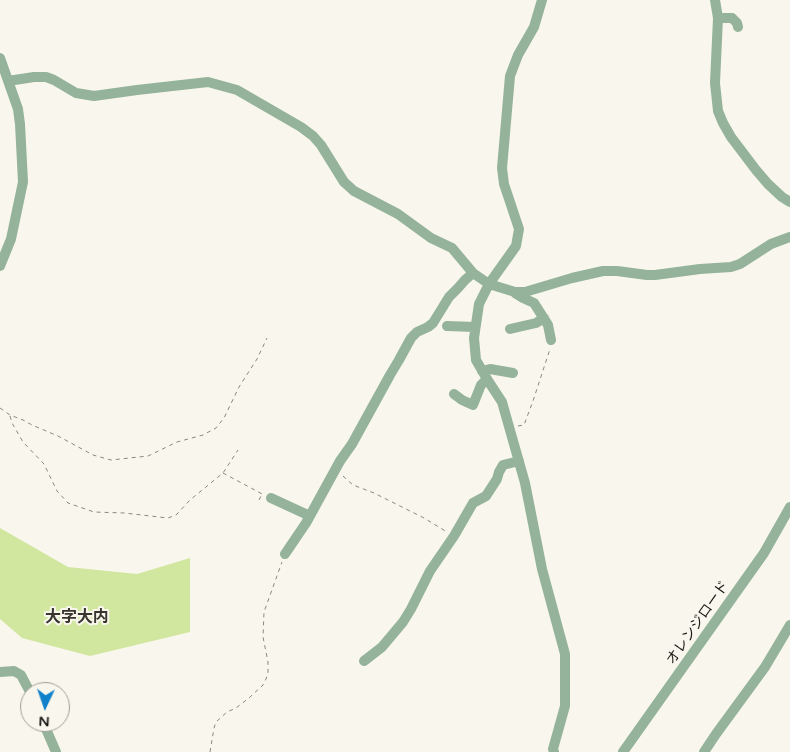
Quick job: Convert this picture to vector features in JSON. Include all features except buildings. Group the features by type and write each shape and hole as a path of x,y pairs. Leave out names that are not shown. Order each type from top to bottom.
{"street":[{"path":"542,0 534,27 518,55 510,76 502,168 504,184 519,229 516,246 489,284 479,304 474,338 476,360 502,402 510,428 529,499 542,569 565,654 565,706 553,748 554,752"},
{"path":"715,0 718,18 715,83 718,111 732,137 756,170 768,184 790,202"},
{"path":"718,18 732,18 738,27"},
{"path":"0,58 18,109 22,182 11,239 0,266"},
{"path":"8,81 46,77 76,93 94,96 208,82 237,90 313,136 321,145 344,182 354,191 398,214 431,238 452,248 473,273 489,284 515,292 528,292 572,278 603,271 655,275 700,269 731,268 771,244 790,236"},
{"path":"285,554 310,516 335,470 352,444 410,338 433,323 449,297 473,273"},
{"path":"515,292 534,303 548,325 551,340"},
{"path":"510,329 536,323 544,318"},
{"path":"447,326 475,327"},
{"path":"454,394 473,405 484,375 490,369 514,373"},
{"path":"364,661 382,647 403,622 430,571 474,503 486,496 497,480 498,472 503,465 519,461"},
{"path":"266,496 310,516"},
{"name":"オレンジロード","path":"624,752 764,553 790,507"},
{"path":"704,752 765,667 790,625"},
{"path":"0,672 14,671 21,675 25,682"},
{"path":"47,732 56,752"}],"path":[{"path":"0,408 10,415 58,436 93,455 111,460 148,456 177,442 203,435 216,428 224,418 267,338"},
{"path":"510,428 524,425 549,354 551,340"},
{"path":"10,415 12,423 23,442 44,464 57,491 68,503 94,512 168,518 176,515 190,500 223,473 238,450"},
{"path":"335,470 354,485 374,492 454,536"},
{"path":"223,473 266,496"},
{"path":"259,500 266,496"},
{"path":"210,752 216,722 227,712 249,698 263,685 266,679 268,662 263,637 264,612 285,554"}],"green space":[{"path":"0,528 68,567 137,574 190,558 190,632 90,656 22,638 0,619"}],"district":[{"name":"大字大内","path":"77,618"}]}
